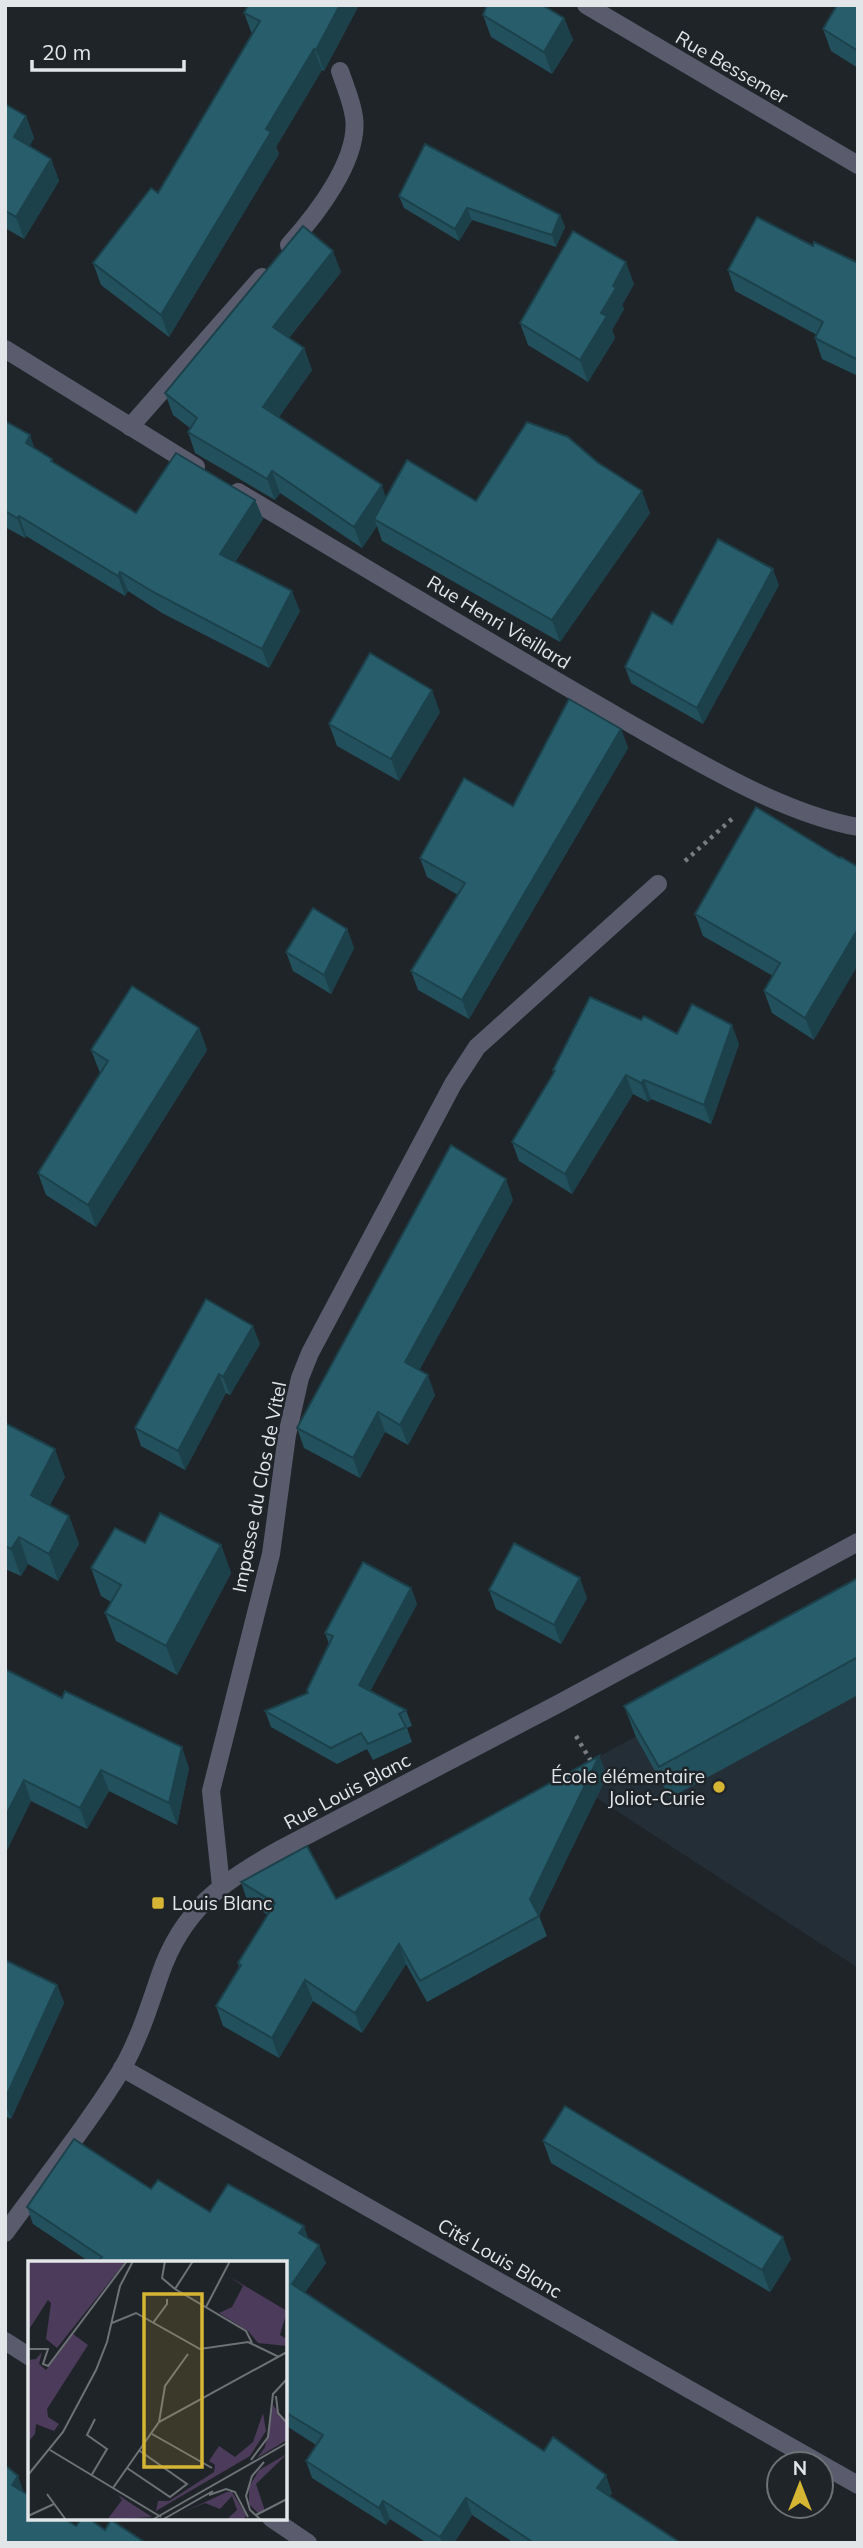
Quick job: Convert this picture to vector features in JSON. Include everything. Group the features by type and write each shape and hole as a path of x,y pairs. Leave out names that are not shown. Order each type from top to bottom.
{"street":[{"name":"Rue Bessemer","path":"586,5 858,164"},
{"path":"131,427 307,226 349,158 355,119 340,71"},
{"name":"Rue Henri Vieillard","path":"5,349 217,479 592,702 752,790 822,818 858,827"},
{"name":"Impasse du Clos de Vitel","path":"221,1886 211,1791 271,1555 287,1435 300,1378 323,1326 453,1084 477,1047 658,884"},
{"name":"Rue Louis Blanc","path":"5,2233 122,2068 142,2028 160,1974 180,1930 206,1898 281,1849 558,1704 858,1542"},
{"name":"Cité Louis Blanc","path":"122,2068 858,2484"},
{"path":"5,2341 28,2356"},
{"path":"274,2520 308,2543"}],"path":[{"path":"658,884 734,818 752,790"}],"shaded area":[{"name":"École élémentaire Joliot-Curie","path":"858,1615 858,1968 563,1776"}],"building":[{"path":"248,5 340,5 316,50 314,49 266,129 271,132 161,315 93,263 151,188 158,193 260,21 244,13"},
{"path":"487,5 542,5 564,18 544,52 483,15"},
{"path":"837,5 858,5 858,51 823,29"},
{"path":"5,104 26,116 14,137 51,159 16,217 5,211"},
{"path":"425,144 560,215 552,235 467,208 455,229 399,196"},
{"path":"757,217 813,246 814,242 858,263 858,360 815,338 823,322 728,270"},
{"path":"303,226 333,251 273,327 304,348 263,407 382,485 354,527 272,471 267,479 188,432 197,418 165,393"},
{"path":"573,231 626,262 613,286 616,288 601,313 607,316 580,360 520,323"},
{"path":"5,421 30,435 26,443 52,459 51,461 136,513 176,453 255,500 220,554 292,591 262,649 120,572 118,576 19,516 17,518 5,511"},
{"path":"527,422 568,437 597,462 642,491 552,620 374,519 407,460 476,501"},
{"path":"718,539 773,569 697,708 625,667 652,612 672,624"},
{"path":"370,653 432,690 391,759 329,724"},
{"path":"569,699 621,729 462,1000 411,971 465,883 420,858 464,778 513,806"},
{"path":"756,807 858,867 858,929 805,1018 764,991 780,963 695,914"},
{"path":"313,908 347,929 324,975 286,952"},
{"path":"132,986 199,1028 88,1205 38,1173 108,1061 91,1050"},
{"path":"590,997 641,1020 644,1016 677,1034 692,1004 732,1025 704,1105 626,1075 565,1174 512,1142 555,1071 553,1070"},
{"path":"451,1145 506,1179 405,1362 428,1375 400,1425 378,1412 353,1458 297,1428"},
{"path":"206,1299 253,1326 223,1377 219,1374 178,1451 135,1428"},
{"path":"5,1423 55,1449 31,1495 69,1516 49,1554 19,1537 11,1549 5,1546"},
{"path":"160,1513 221,1545 166,1646 105,1613 121,1585 91,1568 115,1528 145,1543"},
{"path":"514,1543 580,1578 554,1625 489,1590"},
{"path":"363,1562 411,1588 359,1685 406,1710 399,1714 406,1727 368,1744 361,1733 331,1748 265,1711 308,1693 307,1690 333,1636 325,1633"},
{"path":"858,1578 858,1657 659,1767 624,1706"},
{"path":"5,1669 62,1698 65,1691 182,1747 169,1803 101,1770 80,1808 24,1780 5,1817"},
{"path":"599,1756 530,1899 539,1916 420,1981 399,1944 355,2013 305,1980 272,2038 216,2006 241,1965 238,1963 275,1903 241,1882 307,1846 336,1899"},
{"path":"5,1960 57,1985 5,2099"},
{"path":"565,2106 783,2237 762,2270 543,2141"},
{"path":"74,2139 151,2189 158,2180 210,2212 228,2184 304,2226 299,2233 319,2245 292,2284 544,2451 553,2437 606,2475 597,2488 681,2543 534,2543 466,2498 440,2537 383,2501 379,2508 306,2461 323,2435 287,2413 287,2261 99,2261 102,2257 27,2207"},
{"path":"5,2465 18,2476 12,2485 28,2495 28,2520 66,2520 76,2526 80,2520 91,2520 105,2530 111,2520 146,2543 5,2543"}],"place":[{"name":"École élémentaire Joliot-Curie","path":"719,1787"},
{"name":"Louis Blanc","path":"158,1903"}]}
